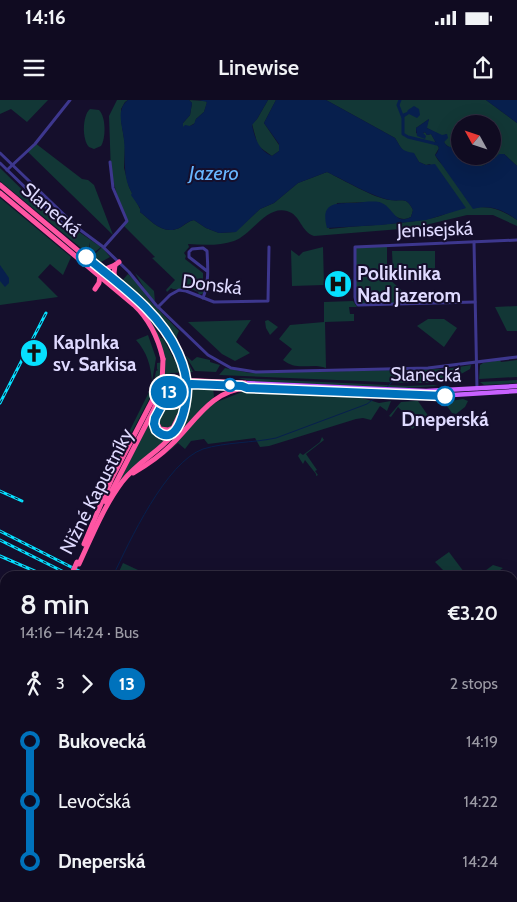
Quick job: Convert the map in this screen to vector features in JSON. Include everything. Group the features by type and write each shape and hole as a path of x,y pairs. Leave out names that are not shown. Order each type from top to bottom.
{"highway":[{"name":"Slanecká","path":"0,185 101,273 108,282 139,309"},
{"name":"Slanecká","path":"0,193 101,273 116,282 144,306 171,340 179,360"},
{"path":"108,282 101,284 95,289 99,283 101,273 117,264"},
{"path":"116,282 114,273 117,264"},
{"path":"128,475 174,434 183,414 185,400 179,360 162,332 146,313 139,309"},
{"name":"Nižné Kapustníky","path":"78,563 84,544 155,407 162,384 162,359 153,330 139,309"},
{"path":"179,425 169,434 163,434 154,428 155,418 169,392 188,380"},
{"path":"84,544 112,478 156,394 163,385 169,381 188,380 246,385"},
{"path":"180,385 246,385"},
{"path":"128,475 145,466 170,447 213,400 246,385"},
{"path":"155,418 160,429 166,431 171,429 178,418 185,400"},
{"name":"Nižné Kapustníky","path":"74,571 115,492 128,475"}],"main road":[{"name":"Slanecká","path":"246,385 436,396 517,386"},
{"name":"Slanecká","path":"246,385 438,391 517,391"}],"street":[{"path":"7,170 38,139 70,100"},
{"path":"0,153 79,229 104,247 117,264 138,281 158,307 208,355 226,366 241,371 406,369 447,367 517,357"},
{"path":"104,247 127,222 113,188 110,162"},
{"path":"0,163 65,226 71,229 79,229"},
{"name":"Jenisejská","path":"475,302 359,305 356,302 355,247 517,240"},
{"path":"474,242 477,391"},
{"name":"Donská","path":"158,307 170,295 179,290 219,302 268,302 268,247"},
{"path":"203,298 207,286 207,271 207,250 200,248 192,249 189,257 207,271"}],"green space":[{"path":"0,100 48,100 27,122 11,109 0,114"},
{"path":"117,100 128,100 121,109 121,120 125,145 124,168 129,187 140,212 163,229 175,230 194,220 206,228 219,233 235,232 260,209 274,203 298,183 327,172 383,199 406,201 413,210 411,217 402,219 394,215 379,202 337,203 329,229 416,221 465,208 430,164 426,165 419,162 414,154 402,149 395,138 326,100 486,100 517,123 517,166 504,154 501,155 501,115 451,115 451,148 444,142 447,134 442,136 426,127 429,119 416,128 416,133 425,135 422,134 425,132 427,135 431,134 439,148 435,155 438,160 480,207 504,212 517,220 517,226 493,215 467,215 413,228 314,236 306,231 292,213 279,210 266,216 241,238 229,243 188,244 189,247 184,253 185,259 203,273 202,291 204,293 199,295 198,292 187,287 185,290 171,288 167,292 166,290 175,280 152,258 155,257 124,226 127,221 120,206 111,173 109,116"},
{"path":"189,100 206,101 207,103 204,112 196,119 195,123 183,127 183,123 190,115 192,103"},
{"path":"268,100 276,100 264,123 279,145 279,151 272,156 258,146 252,124"},
{"path":"90,109 99,110 104,122 103,142 101,146 94,149 87,144 84,134 85,117"},
{"path":"35,143 82,179 88,180 94,185 113,235 27,151"},
{"path":"0,168 64,228 79,232 101,247 91,255 89,242 89,252 87,253 0,181"},
{"path":"0,198 71,257 63,275 50,264 38,277 58,297 0,305"},
{"path":"387,245 387,277 412,300 412,303 359,305 356,302 356,246"},
{"path":"102,247 110,257 101,262 93,256"},
{"path":"323,247 324,285 292,286 291,250 299,256 303,252"},
{"path":"392,251 435,251 435,272 420,272 419,281 405,282 405,273 393,273"},
{"path":"135,273 154,291 155,302 149,296"},
{"path":"128,274 137,282 150,301 179,331 177,341 179,347 172,334 151,308 121,282"},
{"path":"353,301 357,307 349,307 350,314 354,314 354,321 325,322 326,368 320,366 299,366 289,364 283,360 292,349 279,339 290,325 324,322 324,302"},
{"path":"517,306 517,331 507,331 495,307"},
{"path":"149,318 161,338 163,338 175,361 184,357 181,350 186,359 179,362 187,360 193,372 171,373 159,380 118,459 117,456 154,382 156,371 158,370 157,363 165,362"},
{"path":"428,319 444,319 457,328 444,347 417,326"},
{"path":"251,320 236,342 250,353 235,361 222,354 188,322"},
{"path":"268,320 278,327 270,335 265,321"},
{"path":"148,335 156,358 152,382 148,360 136,340"},
{"path":"185,355 192,361 197,357 220,365 216,372 195,371"},
{"path":"500,360 501,362 517,360 517,377 479,379 480,365"},
{"path":"471,365 470,369 461,374 458,379 446,380 446,369"},
{"path":"225,368 250,373 445,369 445,380 434,381 434,383 407,383 219,375"},
{"path":"238,378 438,386 405,388 250,381"},
{"path":"517,380 517,383 484,385 480,382"},
{"path":"175,382 179,383 169,390 157,408 152,405 166,385"},
{"path":"190,385 213,387 214,397 167,445 185,420 190,397 181,396 176,418 168,429 160,426 159,417 162,406 174,390"},
{"path":"242,392 342,395 379,403 391,401 387,411 380,406 371,420 356,419 269,446 260,447 255,438 208,444 204,439 191,441 185,449 178,443 166,454 201,414 214,403"},
{"path":"463,399 468,401 465,407 456,414 452,413 444,402"},
{"path":"418,401 429,417 412,429 409,425 414,421 411,415 398,407 391,417 389,416 401,402"},
{"path":"156,410 152,427 169,436 116,488"},
{"path":"322,437 324,440 306,454 317,470 315,471 318,475 316,476 305,460 303,464 298,456 300,453 303,455 320,442"},
{"path":"449,552 463,571 444,571 435,562"},
{"path":"123,563 138,571 119,571"},
{"path":"493,565 503,568 499,571 485,571"}],"water":[{"name":"Jazero","path":"128,100 189,100 192,103 190,115 183,123 183,127 194,124 196,119 204,112 207,102 199,100 268,100 252,125 260,147 272,156 279,151 279,144 264,123 276,100 326,100 395,138 402,149 414,153 419,162 426,165 435,164 466,208 426,220 327,228 326,213 331,206 336,204 379,202 388,207 401,219 411,217 413,210 406,201 390,200 375,195 327,172 298,183 274,203 260,209 236,232 219,233 206,228 194,220 175,230 163,229 140,212 140,208 131,195 125,167 124,140 121,124 122,109"},
{"path":"486,100 517,100 517,123"},
{"path":"414,106 419,109 420,115 417,118 409,114 403,118 402,114"},
{"path":"429,119 427,128 442,135 447,134 448,138 444,142 451,147 451,165 501,165 501,154 504,154 517,166 517,220 507,213 496,209 485,207 473,209 435,155 439,148 431,134 423,133 426,136 425,139 417,136 416,128"},
{"path":"0,265 9,278 9,283 5,287 0,281"}],"waterway":[{"path":"400,100 398,105 403,118 403,134 437,144"},
{"path":"387,387 401,373"},
{"path":"116,571 139,524 162,486 189,457 203,449 212,447 276,438 367,404 379,395"}],"railway":[{"path":"0,403 46,313"},
{"path":"0,491 22,501"},
{"path":"0,531 79,571"},
{"path":"0,540 62,571"},
{"path":"0,556 34,571"}],"bus line":[{"name":"13","path":"86,257 144,306 165,330 178,352 184,368 186,381 187,388 185,408 179,425 173,432 161,434 156,430 154,422 169,392 180,385 192,384 242,386 247,388 445,396"}],"place":[{"name":"Poliklinika Nad jazerom","path":"338,284"},
{"name":"Kaplnka sv. Sarkisa","path":"34,353"},
{"name":"Dneperská","path":"445,396"}]}
